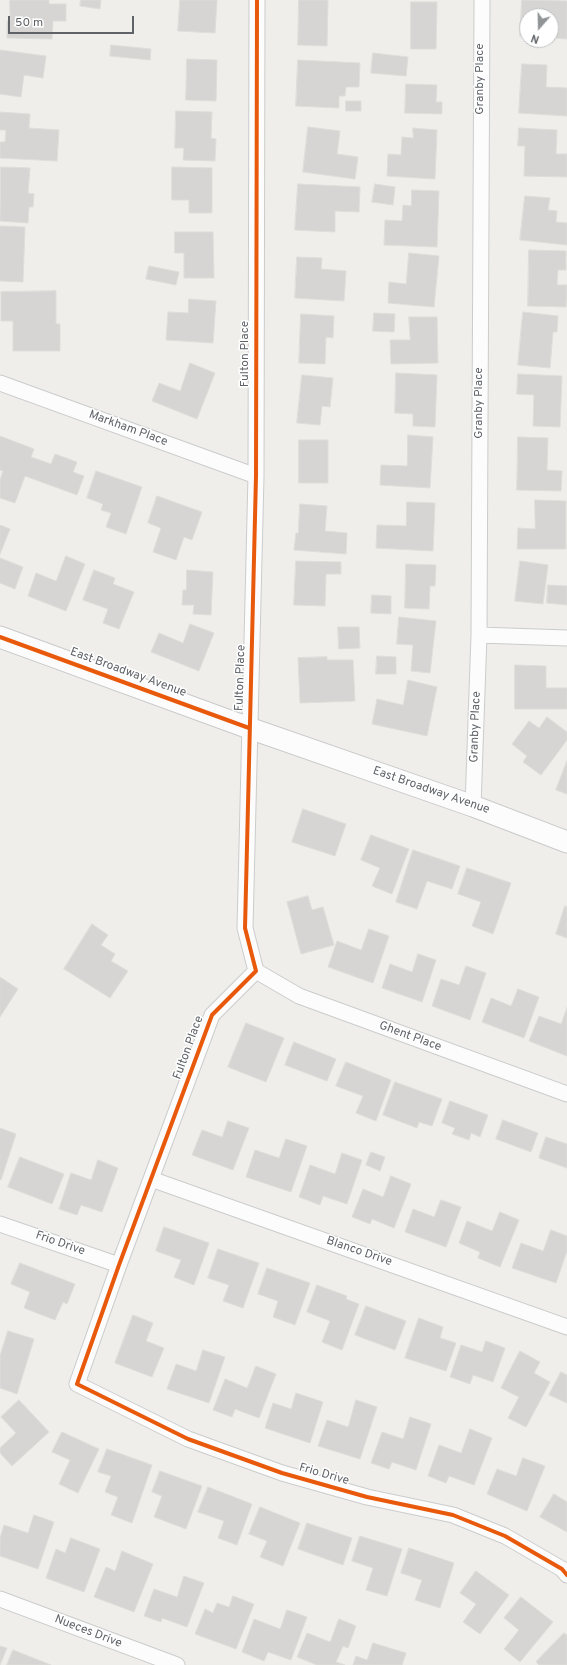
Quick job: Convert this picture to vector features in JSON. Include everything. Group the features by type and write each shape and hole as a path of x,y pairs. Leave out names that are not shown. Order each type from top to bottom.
{"street":[{"name":"Fulton Place","path":"77,1384 119,1265 212,1015 256,971 245,928 256,476 257,0"},
{"name":"Granby Place","path":"473,806 479,635 482,0"},
{"name":"Markham Place","path":"0,383 256,476"},
{"path":"479,635 567,638"},
{"name":"East Broadway Avenue","path":"0,637 249,728 473,806 567,842"},
{"name":"Ghent Place","path":"256,971 299,996 567,1094"},
{"name":"Blanco Drive","path":"151,1179 567,1327"},
{"name":"Frio Drive","path":"0,1224 119,1265"},
{"name":"Frio Drive","path":"77,1384 188,1439 282,1473 367,1497 453,1516 505,1536 562,1569 567,1575"},
{"name":"Nueces Drive","path":"0,1599 177,1665"}],"building":[{"path":"10,0 49,0 49,4 66,4 66,21 53,21 52,39 7,38 7,21 10,21"},
{"path":"81,0 101,0 100,9 80,6"},
{"path":"180,0 217,0 215,33 178,31"},
{"path":"299,0 328,0 327,46 298,45"},
{"path":"522,0 567,1 567,39 559,38 559,8 522,8"},
{"path":"411,2 437,2 436,49 411,49"},
{"path":"111,45 151,49 150,60 110,56"},
{"path":"0,50 46,56 43,78 24,75 21,97 0,94"},
{"path":"373,53 408,57 406,76 371,73"},
{"path":"187,59 217,60 216,101 186,100"},
{"path":"298,60 360,63 359,87 346,87 345,96 339,96 339,108 296,106"},
{"path":"522,64 547,65 546,87 567,88 567,116 519,113"},
{"path":"406,84 437,85 436,102 442,102 442,114 405,113"},
{"path":"346,101 361,101 361,111 346,111"},
{"path":"176,111 212,112 211,138 216,139 215,161 183,160 184,148 175,148"},
{"path":"0,112 30,114 29,128 59,130 57,161 0,158 0,142 5,142 6,130 0,130"},
{"path":"308,127 340,131 337,154 358,157 355,179 303,172"},
{"path":"413,128 437,130 435,179 387,176 388,154 401,155 402,137 413,138"},
{"path":"519,128 557,130 556,154 567,154 567,177 524,176 525,146 518,146"},
{"path":"1,167 30,168 28,193 34,194 33,207 29,207 28,223 0,221"},
{"path":"172,167 212,168 212,213 189,213 189,200 172,200"},
{"path":"298,184 360,187 359,212 335,211 335,232 295,230"},
{"path":"375,184 395,187 393,205 372,202"},
{"path":"412,190 439,191 437,247 384,245 385,220 402,221 403,205 411,206"},
{"path":"525,196 550,198 548,210 557,211 556,222 567,223 567,245 520,240"},
{"path":"0,226 25,227 23,282 0,281"},
{"path":"175,232 213,232 214,278 184,278 184,253 175,253"},
{"path":"529,250 566,251 566,270 558,270 557,285 567,285 566,307 528,306"},
{"path":"409,253 439,256 434,307 388,303 389,282 406,284"},
{"path":"297,257 322,258 321,269 346,271 344,301 295,298"},
{"path":"149,266 179,272 176,285 146,279"},
{"path":"56,291 56,324 60,324 60,351 13,351 13,321 1,321 1,292"},
{"path":"189,299 216,301 213,343 166,340 168,312 188,313"},
{"path":"523,312 558,316 557,332 553,332 550,368 518,365"},
{"path":"374,313 395,314 394,332 373,331"},
{"path":"301,314 334,316 333,338 326,337 325,364 299,363"},
{"path":"409,317 437,317 438,363 391,364 390,340 410,340"},
{"path":"190,363 215,373 197,419 152,401 159,383 180,391"},
{"path":"396,373 437,375 435,427 413,426 413,414 395,413"},
{"path":"518,374 562,376 560,427 533,426 534,395 517,394"},
{"path":"302,375 333,378 330,407 322,406 320,425 297,423"},
{"path":"408,435 433,437 430,488 380,485 381,465 407,466"},
{"path":"0,436 34,449 31,457 51,464 55,454 77,462 73,472 84,476 77,495 25,476 15,503 0,498 0,480 3,471 0,470"},
{"path":"518,437 548,438 547,470 562,471 561,491 517,490"},
{"path":"299,440 328,440 328,483 299,483"},
{"path":"96,471 142,487 126,534 106,527 111,513 101,510 103,504 87,498"},
{"path":"157,496 202,512 192,540 184,537 176,560 153,552 161,528 148,523"},
{"path":"535,500 566,501 566,549 517,549 518,528 535,529"},
{"path":"407,502 435,503 433,551 376,548 377,525 406,526"},
{"path":"300,504 327,506 325,531 347,533 346,554 294,550 296,533 298,533"},
{"path":"0,525 10,529 0,554"},
{"path":"66,556 85,564 66,611 28,596 36,573 56,581"},
{"path":"0,558 23,567 15,589 0,583"},
{"path":"296,561 341,562 341,574 326,574 325,606 294,605"},
{"path":"520,561 548,565 543,604 515,601"},
{"path":"406,564 436,565 435,586 430,586 429,609 405,608"},
{"path":"94,570 115,578 113,584 134,592 119,629 103,623 108,609 83,600"},
{"path":"187,570 213,572 211,615 193,614 194,605 182,605 183,590 186,590"},
{"path":"548,585 567,586 567,605 547,603"},
{"path":"372,595 391,596 391,614 371,613"},
{"path":"399,617 436,621 430,673 411,671 413,645 397,644"},
{"path":"190,624 214,633 199,671 151,652 159,633 183,643"},
{"path":"338,627 359,627 360,648 339,649"},
{"path":"377,656 396,657 396,674 376,674"},
{"path":"327,657 327,660 353,660 355,701 300,703 298,658"},
{"path":"515,665 546,666 546,688 567,688 567,709 515,709"},
{"path":"408,680 437,687 427,736 372,724 377,699 403,705"},
{"path":"547,717 567,732 567,740 541,775 523,762 527,756 512,744 529,721 539,728"},
{"path":"567,761 567,794 556,790"},
{"path":"303,809 346,824 335,856 292,842"},
{"path":"371,835 409,849 392,894 372,886 380,868 361,860"},
{"path":"413,850 460,866 452,889 427,881 417,909 396,902"},
{"path":"467,868 511,883 493,934 472,926 481,902 458,894"},
{"path":"308,896 312,910 323,907 334,945 301,954 287,902"},
{"path":"565,906 567,907 567,938 556,934"},
{"path":"92,924 108,935 101,945 115,954 111,961 128,971 110,998 64,969"},
{"path":"369,929 389,936 373,983 328,967 337,941 361,950"},
{"path":"418,954 436,960 422,1002 382,988 390,964 412,972"},
{"path":"466,966 486,973 470,1020 432,1006 441,979 459,985"},
{"path":"0,977 18,989 0,1017"},
{"path":"518,989 539,997 524,1038 482,1022 491,998 511,1006"},
{"path":"567,1008 567,1056 529,1041 539,1016 561,1024"},
{"path":"246,1023 284,1038 266,1082 228,1067"},
{"path":"294,1042 336,1059 327,1081 285,1065"},
{"path":"346,1062 391,1080 376,1121 356,1113 363,1096 336,1086"},
{"path":"395,1082 442,1099 432,1126 419,1122 417,1128 383,1115"},
{"path":"450,1101 488,1115 480,1137 471,1133 469,1140 452,1134 455,1128 442,1123"},
{"path":"503,1120 538,1133 531,1152 496,1139"},
{"path":"228,1121 249,1128 233,1170 192,1155 202,1130 222,1137"},
{"path":"0,1128 16,1134 1,1180 0,1179"},
{"path":"546,1137 567,1144 567,1168 539,1158"},
{"path":"286,1139 307,1146 291,1192 246,1177 255,1150 279,1158"},
{"path":"371,1152 385,1157 380,1171 366,1165"},
{"path":"342,1153 362,1160 347,1204 323,1196 320,1205 299,1197 310,1165 335,1174"},
{"path":"20,1157 64,1174 52,1204 8,1187"},
{"path":"98,1160 118,1168 102,1212 81,1205 77,1215 59,1209 71,1173 91,1180"},
{"path":"391,1176 411,1184 394,1228 372,1219 370,1224 352,1217 363,1189 383,1197"},
{"path":"441,1200 461,1207 446,1247 405,1232 413,1209 434,1217"},
{"path":"500,1212 519,1220 500,1267 478,1258 480,1252 459,1243 467,1221 492,1231"},
{"path":"164,1227 209,1243 194,1285 174,1277 181,1260 156,1251"},
{"path":"551,1230 567,1236 567,1251 556,1283 512,1268 521,1243 543,1251"},
{"path":"218,1249 259,1263 243,1308 223,1301 229,1285 208,1278"},
{"path":"20,1263 75,1284 67,1304 63,1302 55,1320 24,1308 30,1292 11,1284"},
{"path":"267,1268 310,1283 295,1325 273,1317 278,1301 258,1294"},
{"path":"317,1285 347,1296 346,1299 359,1304 342,1350 322,1342 330,1321 307,1312"},
{"path":"366,1306 406,1321 395,1350 355,1335"},
{"path":"133,1315 153,1323 146,1341 164,1348 152,1377 115,1363"},
{"path":"419,1318 443,1327 440,1338 456,1343 446,1371 405,1358"},
{"path":"8,1331 34,1339 17,1394 0,1388 0,1356"},
{"path":"486,1341 505,1348 493,1382 473,1375 470,1384 450,1377 461,1345 482,1352"},
{"path":"203,1350 225,1357 209,1403 167,1389 176,1364 196,1371"},
{"path":"520,1351 540,1362 534,1373 550,1382 526,1427 508,1418 519,1397 501,1388"},
{"path":"256,1366 276,1374 259,1418 235,1409 232,1417 213,1410 225,1379 247,1388"},
{"path":"561,1372 567,1375 567,1403 549,1395"},
{"path":"296,1393 323,1402 310,1443 265,1428 273,1403 291,1409"},
{"path":"19,1400 49,1432 12,1466 0,1453 0,1448 16,1433 1,1417"},
{"path":"356,1400 377,1407 360,1459 318,1446 327,1420 348,1427"},
{"path":"410,1417 431,1424 416,1470 392,1462 389,1469 371,1463 382,1432 403,1439"},
{"path":"470,1429 492,1438 474,1485 449,1476 446,1483 428,1476 439,1445 461,1453"},
{"path":"62,1432 99,1449 78,1493 59,1484 70,1460 52,1452"},
{"path":"107,1449 152,1465 132,1523 111,1515 118,1497 105,1492 111,1476 98,1472"},
{"path":"523,1458 545,1466 527,1511 487,1494 497,1469 516,1476"},
{"path":"160,1471 202,1486 186,1529 154,1517 162,1496 152,1492"},
{"path":"208,1487 252,1504 237,1545 218,1538 224,1521 198,1512"},
{"path":"554,1494 567,1502 567,1532 540,1517"},
{"path":"260,1507 300,1523 283,1566 260,1557 267,1541 249,1534"},
{"path":"34,1515 54,1522 38,1569 0,1556 0,1538 4,1525 28,1533"},
{"path":"307,1523 352,1538 343,1565 298,1549"},
{"path":"360,1536 402,1549 387,1596 366,1590 373,1568 352,1561"},
{"path":"71,1538 100,1549 84,1592 46,1578 56,1549 65,1553"},
{"path":"409,1548 454,1563 440,1608 415,1600 422,1580 401,1573"},
{"path":"122,1551 153,1564 134,1612 94,1597 106,1567 115,1571"},
{"path":"476,1571 509,1595 480,1634 463,1622 476,1604 460,1593"},
{"path":"184,1576 204,1583 187,1627 162,1618 161,1622 144,1616 154,1589 177,1597"},
{"path":"233,1596 254,1604 236,1649 195,1634 205,1609 213,1613 217,1603 229,1607"},
{"path":"521,1597 553,1622 520,1662 504,1649 519,1630 504,1618"},
{"path":"287,1610 307,1617 291,1660 268,1652 264,1661 242,1652 254,1619 280,1629"},
{"path":"339,1619 356,1626 348,1648 343,1646 336,1662 345,1665 317,1665 297,1657 307,1633 330,1642"},
{"path":"564,1633 567,1635 567,1665 539,1665 536,1662"},
{"path":"373,1643 406,1653 402,1665 353,1665 356,1656 367,1660"},
{"path":"0,1646 7,1648 0,1665"},
{"path":"13,1650 51,1665 7,1665"}],"cycle path":[{"path":"257,0 256,476 245,928 256,971 212,1015 119,1265 77,1384 188,1439 282,1473 367,1497 453,1515 505,1536 562,1569 567,1575"},
{"path":"0,637 249,728"}]}
